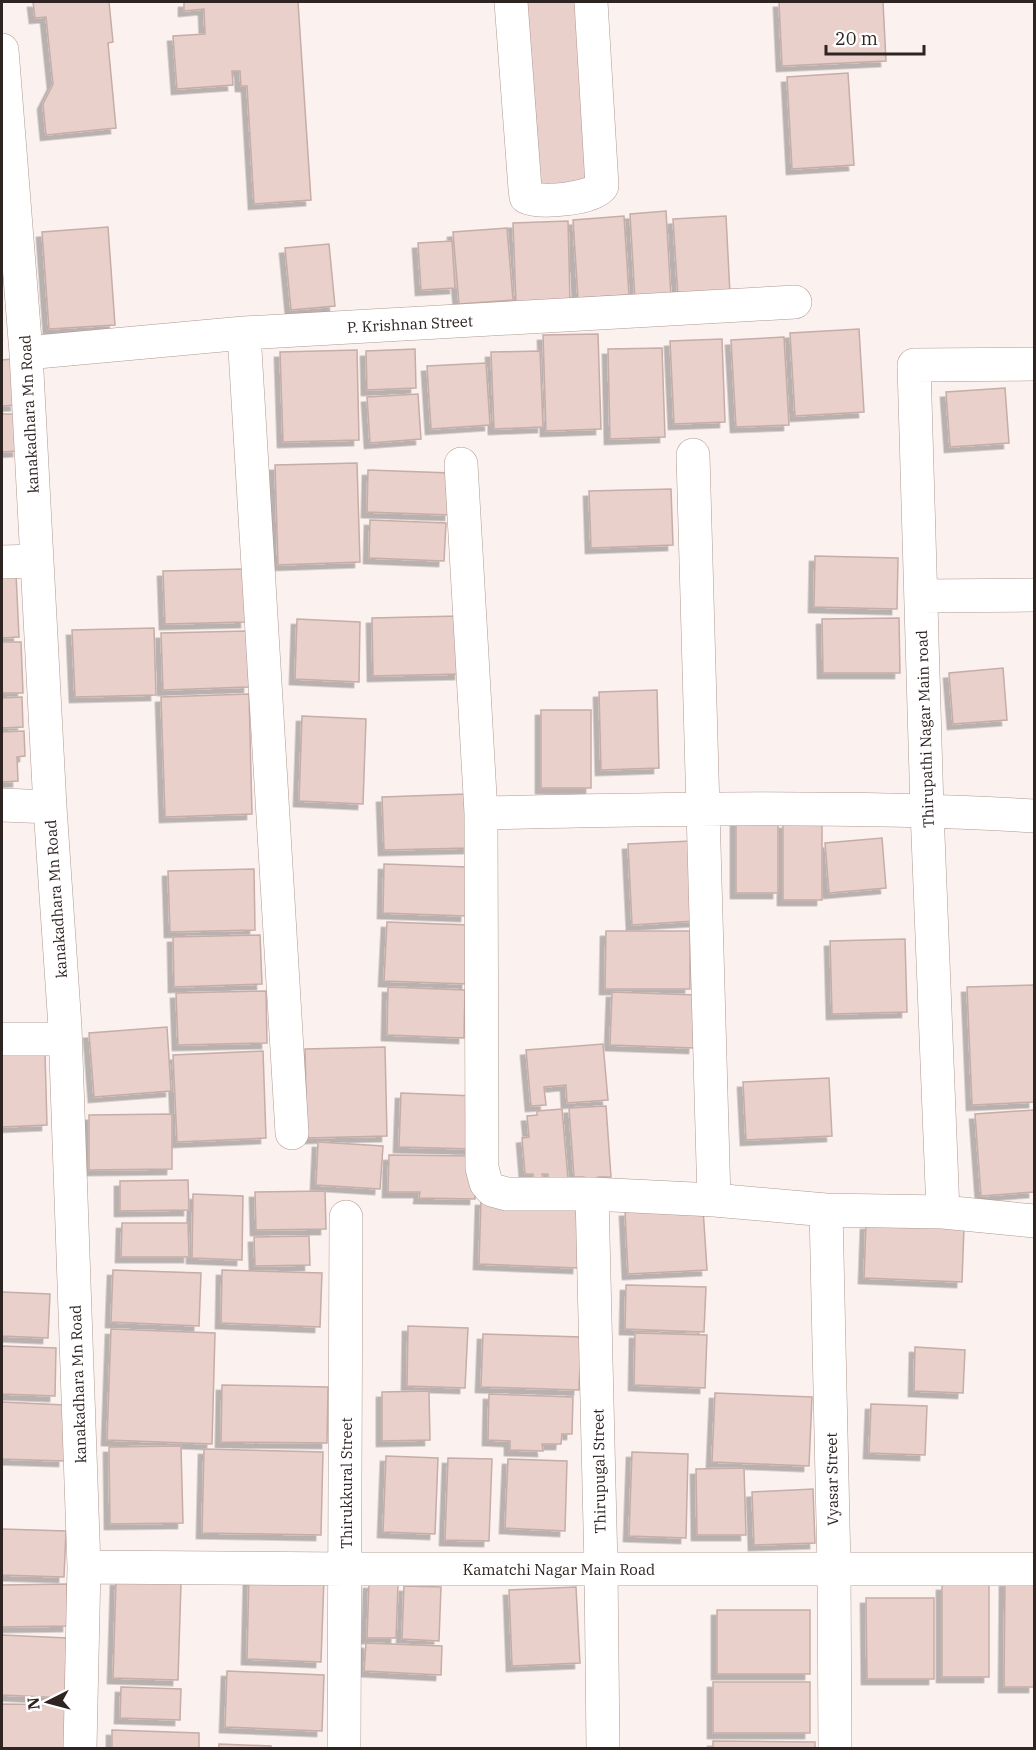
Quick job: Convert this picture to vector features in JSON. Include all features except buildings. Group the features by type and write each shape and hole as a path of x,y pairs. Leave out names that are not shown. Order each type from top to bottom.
{"street":[{"path":"511,2 525,189 526,197 533,200 590,194 598,191 602,186 591,2"},
{"name":"kanakadhara Mn Road","path":"2,50 26,353 50,807 65,1039 84,1567 80,1749"},
{"name":"P. Krishnan Street","path":"26,353 244,333 795,302"},
{"path":"244,333 292,1133"},
{"name":"Thirupathi Nagar Main road","path":"943,1212 927,810 914,365 1035,364"},
{"path":"693,455 714,1200"},
{"path":"460,464 482,813 482,1168 486,1183 492,1190 507,1194 592,1194 714,1200 826,1210 943,1212 1035,1221"},
{"path":"2,562 37,561"},
{"path":"921,596 1035,595"},
{"path":"2,806 50,807"},
{"path":"482,813 702,809 927,810 1035,816"},
{"path":"2,1039 65,1039"},
{"name":"Thirupugal Street","path":"592,1194 603,1749"},
{"name":"Vyasar Street","path":"826,1210 834,1568 835,1749"},
{"name":"Thirukkural Street","path":"344,1749 346,1217"},
{"name":"Kamatchi Nagar Main Road","path":"84,1567 1035,1569"}]}
